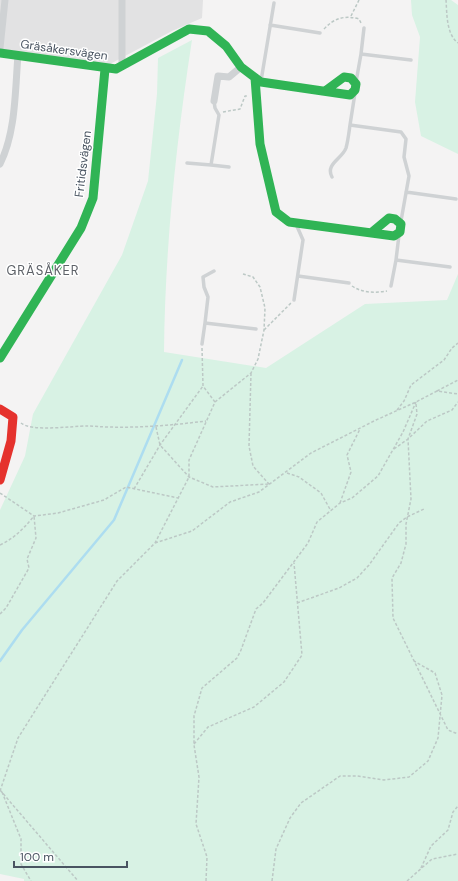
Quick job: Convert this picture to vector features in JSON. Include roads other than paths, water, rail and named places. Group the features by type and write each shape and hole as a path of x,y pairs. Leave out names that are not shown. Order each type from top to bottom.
{"street":[{"path":"0,48 5,0"},
{"path":"122,0 122,66"},
{"name":"Gräsåkersvägen","path":"0,53 116,70 189,29 208,31 226,46 241,68 258,80 350,95 356,87"},
{"path":"0,164 6,152 13,118 18,55"},
{"path":"214,101 218,76 229,77 241,68"},
{"name":"Fritidsvägen","path":"0,358 81,228 93,198 105,69"},
{"path":"325,91 344,77 351,78 356,87"},
{"path":"258,80 256,97 260,144 276,212 289,222 296,223 371,233 394,236 400,228 395,219 389,218 371,233"},
{"path":"0,409 14,417 10,447 0,480"}],"lane":[{"path":"258,80 274,3"},
{"path":"270,25 320,33"},
{"path":"332,177 330,174 331,166 346,147 364,28"},
{"path":"361,54 411,60"},
{"path":"211,165 219,115 215,108 214,101"},
{"path":"350,125 401,132 406,139 404,157 409,176 391,286"},
{"path":"187,163 229,167"},
{"path":"406,192 456,199"},
{"path":"294,300 302,240 296,223"},
{"path":"396,260 450,267"},
{"path":"202,344 208,297 204,287 203,277 214,271"},
{"path":"298,276 349,283"},
{"path":"205,323 256,329"}],"waterway":[{"path":"0,661 22,630 114,520 182,360"}],"district":[{"name":"GRÄSÅKER","path":"43,270"}]}
